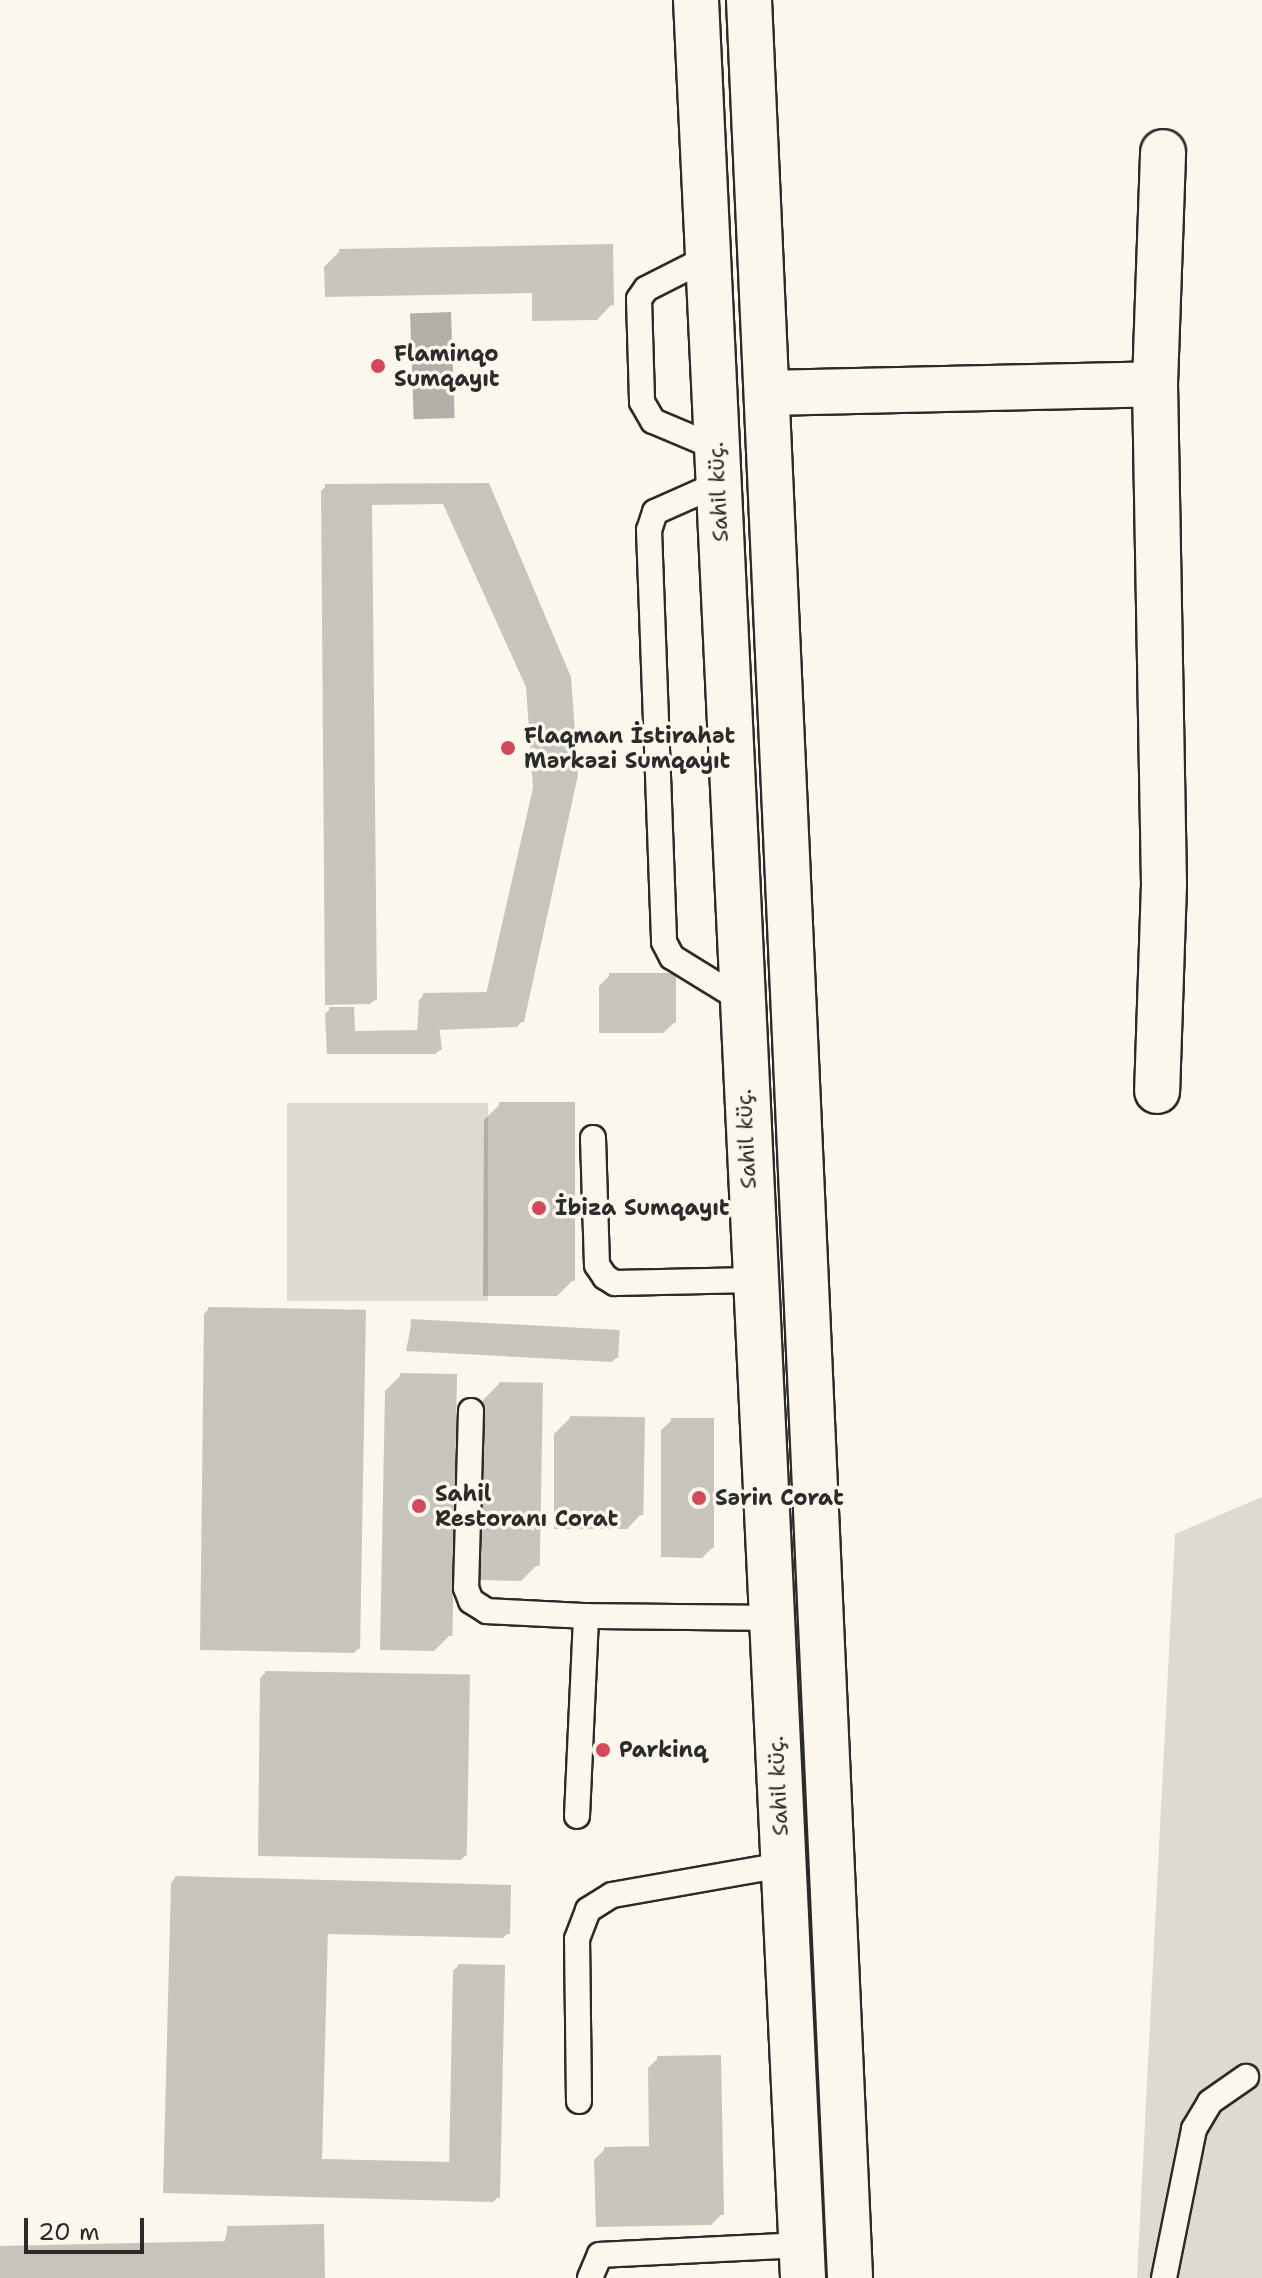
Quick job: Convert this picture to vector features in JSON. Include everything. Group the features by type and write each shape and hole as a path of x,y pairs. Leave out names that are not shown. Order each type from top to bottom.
{"main road":[{"name":"Sahil küç.","path":"696,0 768,1618 802,2261"},
{"path":"749,0 811,1483 850,2278"},
{"path":"1157,1091 1164,884 1155,384 1163,152"},
{"path":"767,393 1155,384"}],"lane":[{"path":"707,258 646,289 639,299 642,402 653,421 717,466 655,512 649,530 664,942 672,957 740,999"},
{"path":"593,1138 597,1265 605,1277 615,1283 753,1280"},
{"path":"471,1411 466,1588 471,1601 487,1611 586,1616 768,1618"},
{"path":"577,1816 586,1616"},
{"path":"579,2101 577,1939 588,1910 612,1895 782,1865"},
{"path":"1164,2278 1194,2129 1210,2102 1246,2077"},
{"path":"590,2278 600,2255 802,2261"}],"shaded area":[{"path":"451,312 455,418 414,419 410,313"},
{"path":"287,1103 488,1103 488,1301 287,1301"},
{"path":"1262,1497 1262,2278 1137,2278 1175,1534"}],"building":[{"path":"613,244 614,305 547,306 547,278 340,282 339,249"},
{"path":"489,483 571,677 578,775 524,1022 439,1026 442,1050 331,1050 329,1007 354,1007 355,1031 421,1030 423,993 489,992 537,781 530,682 447,500 372,501 377,1000 329,1001 325,484"},
{"path":"609,973 676,973 676,1023 609,1023"},
{"path":"499,1102 575,1102 575,1281 499,1281"},
{"path":"208,1307 366,1310 360,1649 202,1646"},
{"path":"411,1319 620,1330 618,1358 410,1347"},
{"path":"400,1373 457,1374 452,1636 395,1635"},
{"path":"499,1382 543,1383 540,1566 496,1565"},
{"path":"570,1416 645,1417 643,1515 568,1514"},
{"path":"671,1418 714,1418 714,1548 671,1548"},
{"path":"265,1671 470,1675 467,1856 262,1852"},
{"path":"175,1876 511,1885 510,1934 328,1930 322,2159 452,2162 458,1964 505,1965 500,2198 167,2189"},
{"path":"721,2055 724,2215 606,2217 604,2147 659,2146 657,2056"},
{"path":"324,2224 325,2278 0,2278 0,2246 228,2241 227,2226"}],"place":[{"name":"Flaminqo Sumqayıt","path":"378,366"},
{"name":"Flaqman İstirahət Mərkəzi Sumqayıt","path":"508,748"},
{"name":"İbiza Sumqayıt","path":"539,1208"},
{"name":"Sərin Corat","path":"699,1498"},
{"name":"Sahil Restoranı Corat","path":"419,1506"},
{"name":"Parkinq","path":"603,1750"}]}
